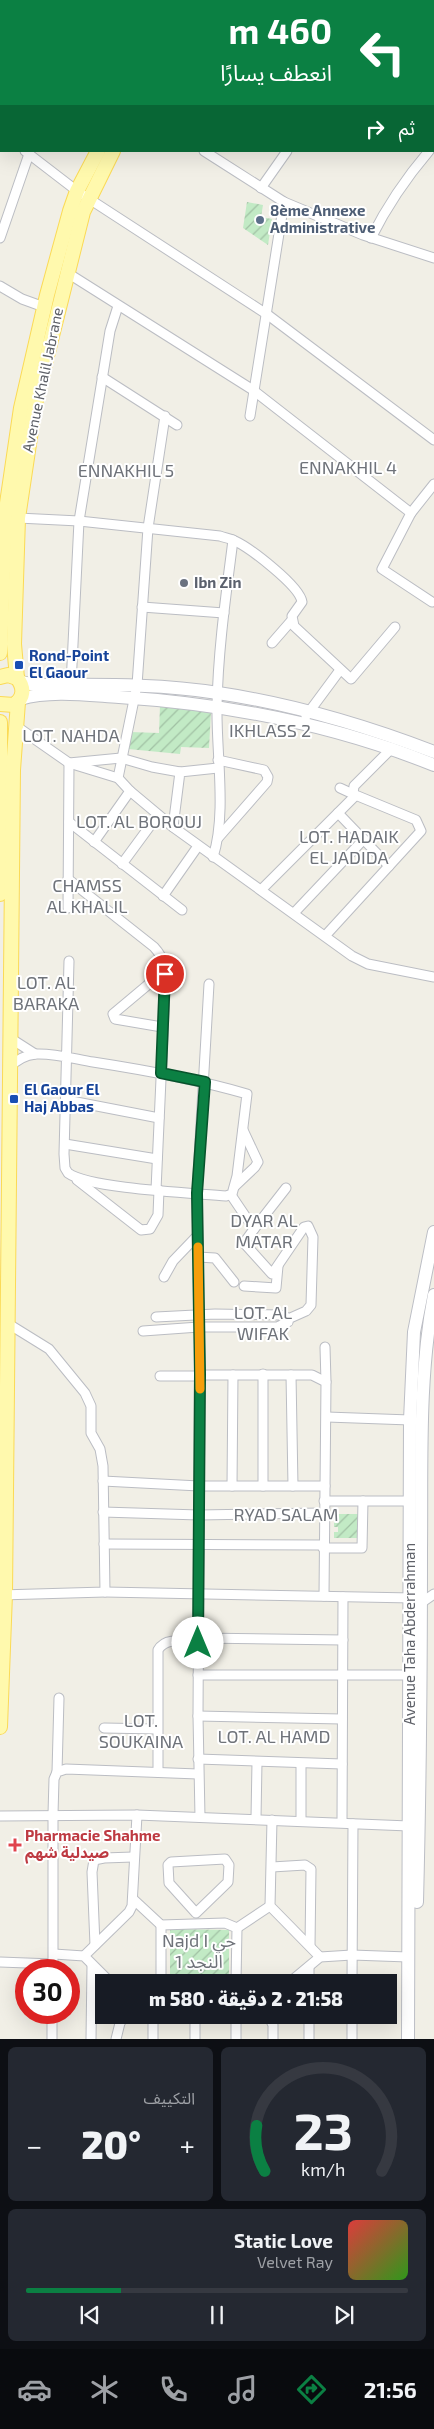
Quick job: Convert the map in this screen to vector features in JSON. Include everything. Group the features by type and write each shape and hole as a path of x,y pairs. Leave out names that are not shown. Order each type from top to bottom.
{"main road":[{"name":"Avenue Khalil Jabrane","path":"0,653 8,517 16,432 44,307 98,152"},
{"name":"Avenue Khalil Jabrane","path":"19,700 23,692 19,680 14,644 8,517 83,194 112,152"},
{"path":"0,677 8,675 19,680"},
{"path":"0,704 9,706 19,700"},
{"path":"0,1727 13,770 19,700"},
{"path":"0,722 0,894"}],"street":[{"path":"206,152 284,202 371,238 434,258"},
{"path":"261,188 286,152"},
{"path":"371,238 388,206 408,176 428,152"},
{"path":"0,238 4,211 27,153 83,194 268,315 434,440"},
{"path":"250,416 253,390 268,315 284,202"},
{"path":"66,272 253,390 411,513"},
{"path":"0,286 22,299 44,307"},
{"path":"71,685 79,521 110,331 118,306"},
{"path":"102,377 178,425"},
{"path":"118,778 137,685 148,528 165,416"},
{"path":"432,602 382,569 411,513 434,484"},
{"path":"8,517 79,521 148,528 233,540 259,557 301,597 302,602 292,620 272,643"},
{"path":"213,857 217,840 217,692 233,540"},
{"path":"142,607 224,613"},
{"path":"292,620 300,634 350,679 395,627"},
{"path":"305,717 340,670"},
{"path":"19,680 71,685 137,685 217,692 305,717 434,765"},
{"path":"19,700 36,695 134,698 305,717 359,726 434,752"},
{"path":"16,726 70,763 118,778 130,791 173,827 352,956 368,964 434,977"},
{"path":"261,890 338,813 354,795 354,786 392,748"},
{"path":"70,763 121,758 152,767 180,772 218,764 264,770 268,777 267,782 217,840"},
{"path":"68,908 70,763"},
{"path":"173,827 180,772"},
{"path":"325,936 421,831 419,823 340,788"},
{"path":"94,842 130,791"},
{"path":"338,813 389,866"},
{"path":"122,864 158,815"},
{"path":"69,822 182,910"},
{"path":"294,913 364,839"},
{"path":"163,896 198,846"},
{"path":"68,879 154,947 161,955 164,964 165,984 157,1159 158,1215 150,1229 141,1230 73,1177 65,1168 69,961"},
{"path":"162,1027 130,1023 115,1019 113,1016 118,1009 156,978 162,977 165,984"},
{"path":"200,1817 198,1774 198,1594 200,1375 197,1193 205,1082 209,984"},
{"path":"10,1038 36,1054"},
{"path":"9,1068 21,1058 36,1054 161,1073 205,1082 247,1094 235,1186 231,1195"},
{"path":"66,1100 158,1118"},
{"path":"235,1186 255,1168 258,1162 243,1130"},
{"path":"64,1144 157,1159"},
{"path":"73,1177 158,1190 231,1195"},
{"path":"143,1331 199,1327 278,1327 287,1324 288,1319 306,1311 311,1305 313,1237 308,1226 302,1229 272,1274 244,1243 286,1188"},
{"path":"231,1195 254,1229"},
{"name":"Avenue Taha Abderrahman","path":"408,2039 410,1675 417,1600 410,1501 410,1420 414,1332 434,1232"},
{"path":"164,1276 173,1261 198,1236"},
{"path":"198,1257 215,1258 234,1282"},
{"path":"244,1286 276,1288 278,1265"},
{"name":"Avenue Taha Abderrahman","path":"415,2039 417,1600 427,1334 434,1296"},
{"path":"5,1315 49,1349 85,1393 91,1406 91,1433 102,1457 105,1592"},
{"path":"156,1318 199,1315 280,1315 288,1319"},
{"path":"324,1596 323,1513 327,1418 325,1347"},
{"path":"263,1374 263,1486"},
{"path":"160,1376 291,1374 312,1375 326,1382"},
{"path":"291,1374 293,1486"},
{"path":"232,1486 233,1375"},
{"path":"327,1418 410,1420"},
{"path":"103,1481 199,1486 325,1486"},
{"path":"324,1501 410,1501"},
{"path":"104,1544 362,1548 363,1501"},
{"path":"103,1512 199,1515 323,1513"},
{"path":"2,1594 105,1592 324,1596 417,1600 434,1594"},
{"path":"342,1822 343,1597"},
{"path":"158,1772 158,1650 161,1644 169,1641 198,1640 343,1640"},
{"path":"198,1675 410,1675"},
{"path":"54,1959 53,1814 54,1778 58,1772 59,1698"},
{"path":"198,1716 342,1719"},
{"path":"104,1728 157,1729"},
{"path":"198,1759 342,1764"},
{"path":"256,1818 257,1762"},
{"path":"301,1764 301,1820"},
{"path":"58,1772 66,1769 198,1774"},
{"path":"0,1816 53,1814 137,1815 256,1818 409,1826"},
{"path":"71,1959 84,1956 130,1912 133,1899 133,1857 137,1815"},
{"path":"272,1820 270,1906 320,1957"},
{"path":"352,1974 353,1824"},
{"path":"95,1946 92,1872 94,1860 133,1857"},
{"path":"196,1914 228,1882 229,1865 225,1859 171,1862 168,1865 169,1883 196,1914 198,1923"},
{"path":"272,1867 306,1865 311,1869 310,1946"},
{"path":"133,1899 161,1925 225,1923 237,1928"},
{"path":"237,1928 270,1906"},
{"path":"161,1925 161,1974"},
{"path":"236,1974 237,1928"},
{"path":"300,1974 320,1957 352,1955 408,1957"},
{"path":"84,1956 101,1974"},
{"path":"0,1962 15,1962"},
{"path":"91,2039 92,1966"},
{"path":"309,1967 309,1974"},
{"path":"52,2024 52,2039"},
{"path":"116,2039 120,2024"},
{"path":"153,2024 154,2039"},
{"path":"195,2039 196,2024"},
{"path":"236,2024 236,2039"},
{"path":"272,2024 273,2039"},
{"path":"309,2024 309,2039"},
{"path":"352,2024 352,2039"}],"green space":[{"path":"247,202 263,205 261,217 272,219 268,245 243,228"},
{"path":"160,705 211,712 209,748 181,747 180,754 128,749 130,732 159,733"},
{"path":"334,1514 359,1514 359,1538 334,1538 334,1532 338,1532 338,1527 334,1527"},
{"path":"170,1929 229,1930 229,1974 170,1974"}],"slow traffic":[{"path":"198,1247 200,1389"}],"place":[{"name":"8ème Annexe Administrative","path":"260,220"},
{"name":"Ibn Zin","path":"184,583"},
{"name":"Rond-Point El Gaour","path":"19,665"},
{"name":"El Gaour El Haj Abbas","path":"14,1099"},
{"name":"Pharmacie Shahme صيدلية شهم","path":"15,1845"}],"district":[{"name":"ENNAKHIL 4","path":"348,468"},
{"name":"ENNAKHIL 5","path":"126,471"},
{"name":"IKHLASS 2","path":"270,731"},
{"name":"LOT. NAHDA","path":"71,736"},
{"name":"LOT. AL BOROUJ","path":"139,822"},
{"name":"LOT. HADAIK EL JADIDA","path":"349,848"},
{"name":"CHAMSS AL KHALIL","path":"87,896"},
{"name":"LOT. AL BARAKA","path":"46,993"},
{"name":"DYAR AL MATAR","path":"264,1231"},
{"name":"LOT. AL WIFAK","path":"263,1324"},
{"name":"RYAD SALAM","path":"286,1515"},
{"name":"LOT. SOUKAINA","path":"141,1731"},
{"name":"LOT. AL HAMD","path":"274,1737"},
{"name":"Najd I حي النجد 1","path":"199,1951"}],"route":[{"path":"165,974 161,1073 205,1082 197,1193 200,1374 198,1643"}]}
